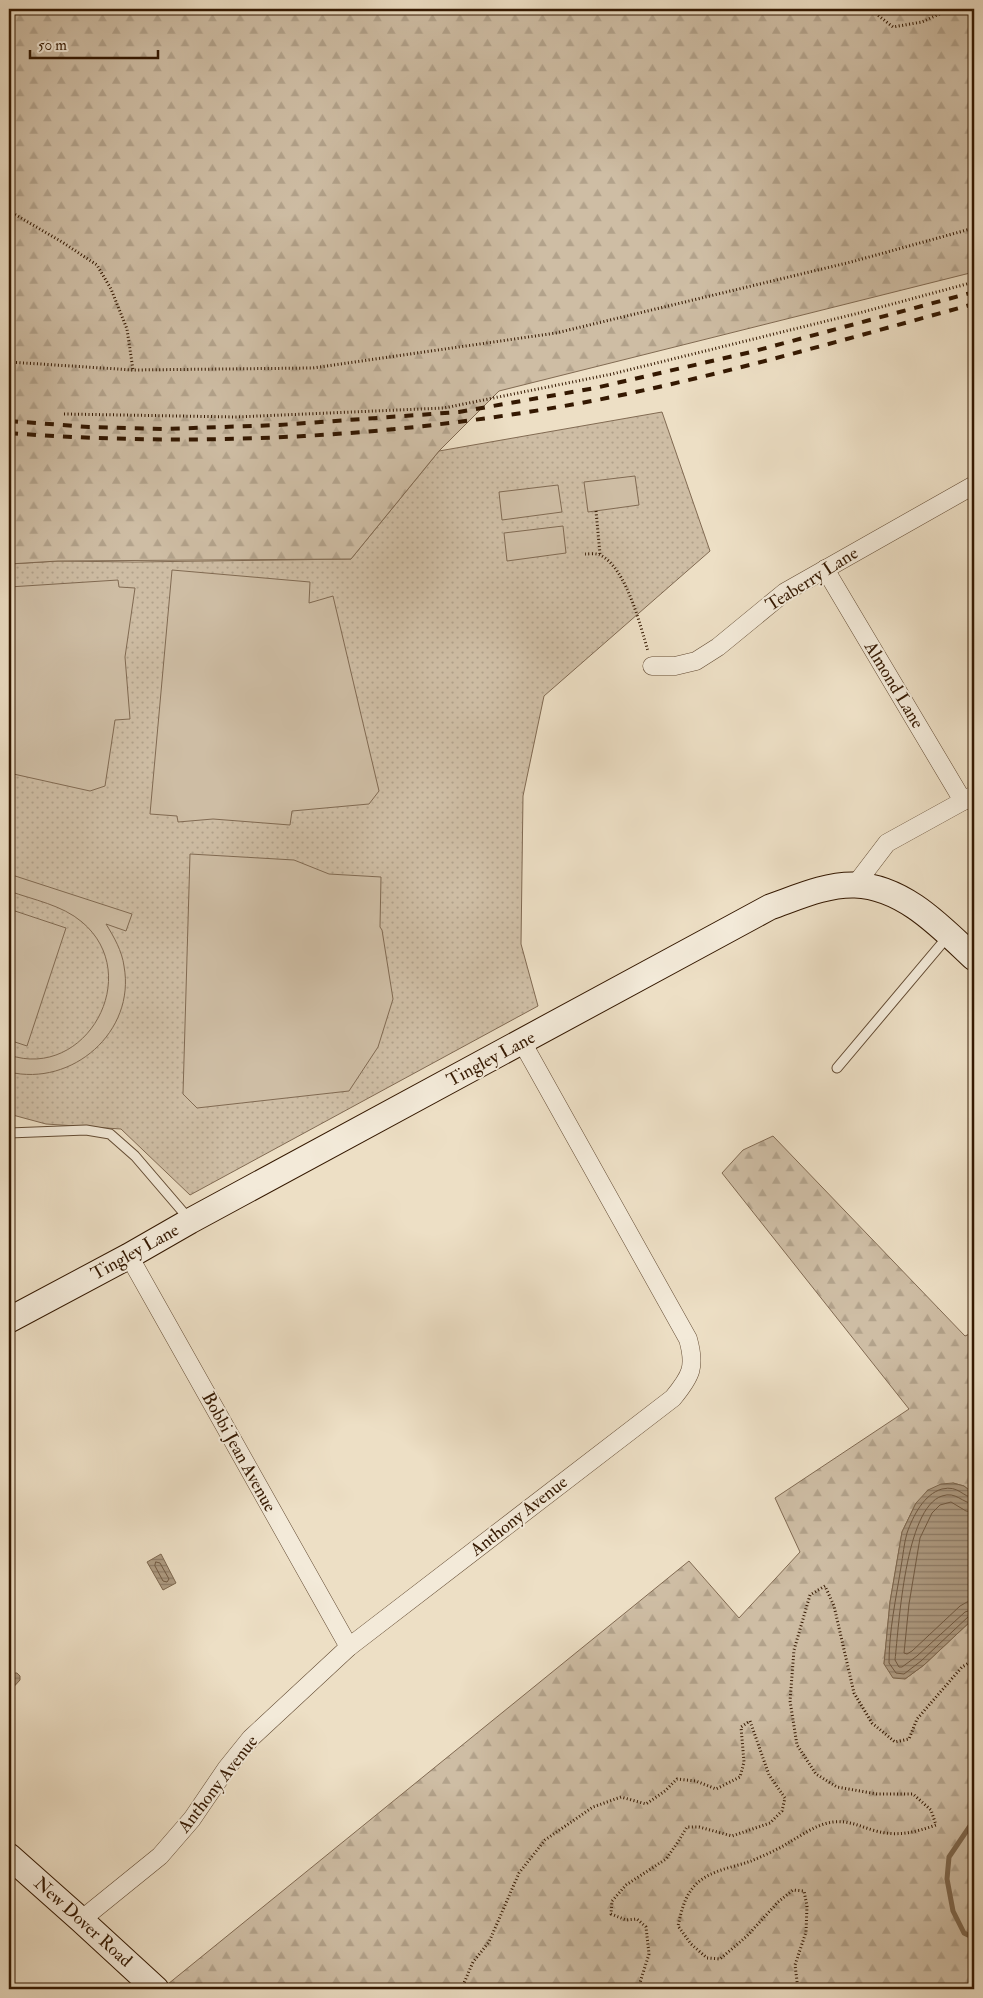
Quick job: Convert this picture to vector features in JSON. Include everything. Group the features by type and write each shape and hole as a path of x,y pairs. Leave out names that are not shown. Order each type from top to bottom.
{"street":[{"name":"Teaberry Lane","path":"652,666 675,666 696,661 718,647 785,592 974,485"},
{"name":"Almond Lane","path":"825,569 968,798"},
{"path":"855,885 887,843 968,798"},
{"name":"Tingley Lane","path":"9,1320 770,908 807,894 855,885 893,894 929,917 974,958"},
{"name":"Anthony Avenue","path":"81,1920 160,1856 192,1819 226,1769 251,1738 349,1647 673,1398 691,1371 693,1355 688,1339 522,1042"},
{"name":"Bobbi Jean Avenue","path":"129,1256 349,1647"},
{"name":"New Dover Road","path":"9,1856 156,1989"}],"lane":[{"path":"837,1068 949,935"},
{"path":"9,1133 86,1130 110,1134 135,1156 190,1221"}],"path":[{"path":"870,9 893,27 922,22 950,9"},
{"path":"9,211 97,265 111,289 127,329 133,370"},
{"path":"9,362 133,370 313,368 556,333 851,262 974,228"},
{"path":"64,414 236,417 444,408 621,372 859,313 974,282"},
{"path":"596,511 600,554"},
{"path":"585,554 600,554 619,575 632,598 652,666"},
{"path":"798,1989 795,1965 806,1932 807,1906 804,1891 793,1890 778,1902 747,1936 720,1959 707,1958 691,1944 678,1926 683,1904 692,1888 702,1879 726,1868 750,1861 787,1844 809,1830 831,1822 849,1821 878,1832 910,1834 936,1825 930,1810 913,1794 877,1794 837,1787 816,1774 796,1745 790,1701 794,1650 810,1595 824,1586 834,1606 854,1693 872,1723 895,1742 909,1739 917,1720 962,1667 974,1660"},
{"path":"466,1989 464,1983 473,1962 489,1942 519,1873 545,1840 593,1807 621,1797 646,1804 665,1791 677,1779 696,1781 716,1789 740,1777 744,1762 741,1727 750,1721 770,1775 785,1798 782,1811 770,1823 732,1836 699,1827 687,1827 666,1859 626,1885 612,1901 611,1914 626,1920 637,1919 646,1927 649,1954 638,1989"}],"green space":[{"path":"9,9 974,9 974,272 499,391 439,451 351,559 58,561 9,564"},
{"path":"662,412 710,551 544,696 523,796 521,944 538,1006 190,1195 121,1129 46,1124 9,1114 9,564 58,561 135,562 351,559 439,451"},
{"path":"635,476 639,505 588,512 584,482"},
{"path":"558,485 562,512 502,520 499,492"},
{"path":"563,526 566,553 507,561 504,533"},
{"path":"172,570 310,582 309,603 333,596 379,791 369,804 292,811 290,825 213,819 178,822 177,816 150,814"},
{"path":"118,580 119,587 135,588 125,657 130,719 115,720 105,786 90,791 9,773 9,587"},
{"path":"190,854 294,860 329,874 381,877 380,927 393,999 378,1047 349,1091 197,1108 183,1094"},
{"path":"9,874 132,914 126,931 106,924 120,950 124,966 125,990 120,1013 109,1032 95,1049 76,1062 55,1071 33,1074 9,1072 9,1055 37,1059 62,1053 83,1038 98,1018 107,994 108,969 100,944 82,922 57,907 9,891"},
{"path":"9,909 66,928 27,1046 9,1040"},
{"path":"773,1136 965,1336 974,1332 974,1494 964,1486 953,1483 916,1503 902,1532 890,1602 884,1664 905,1679 924,1665 974,1618 974,1989 938,1989 917,1984 902,1989 174,1989 168,1984 689,1561 739,1618 800,1552 775,1498 909,1409 722,1173 743,1150"}],"water":[{"path":"953,1483 964,1486 974,1494 974,1618 924,1665 905,1679 893,1678 884,1664 890,1602 902,1532 916,1503 928,1490 941,1484"},
{"path":"161,1554 176,1583 163,1590 147,1562"},
{"path":"12,1673 17,1673 20,1676 20,1680 9,1692 9,1676"},
{"path":"917,1984 936,1987 938,1989 902,1989"}],"waterway":[{"path":"974,1820 949,1857 947,1879 953,1911 964,1933 974,1938"}],"railway":[{"path":"9,421 89,427 165,429 279,425 459,412 595,388 751,352 974,292"},
{"path":"9,433 83,437 231,439 377,431 451,423 524,413 645,390 786,355 974,304"}]}
